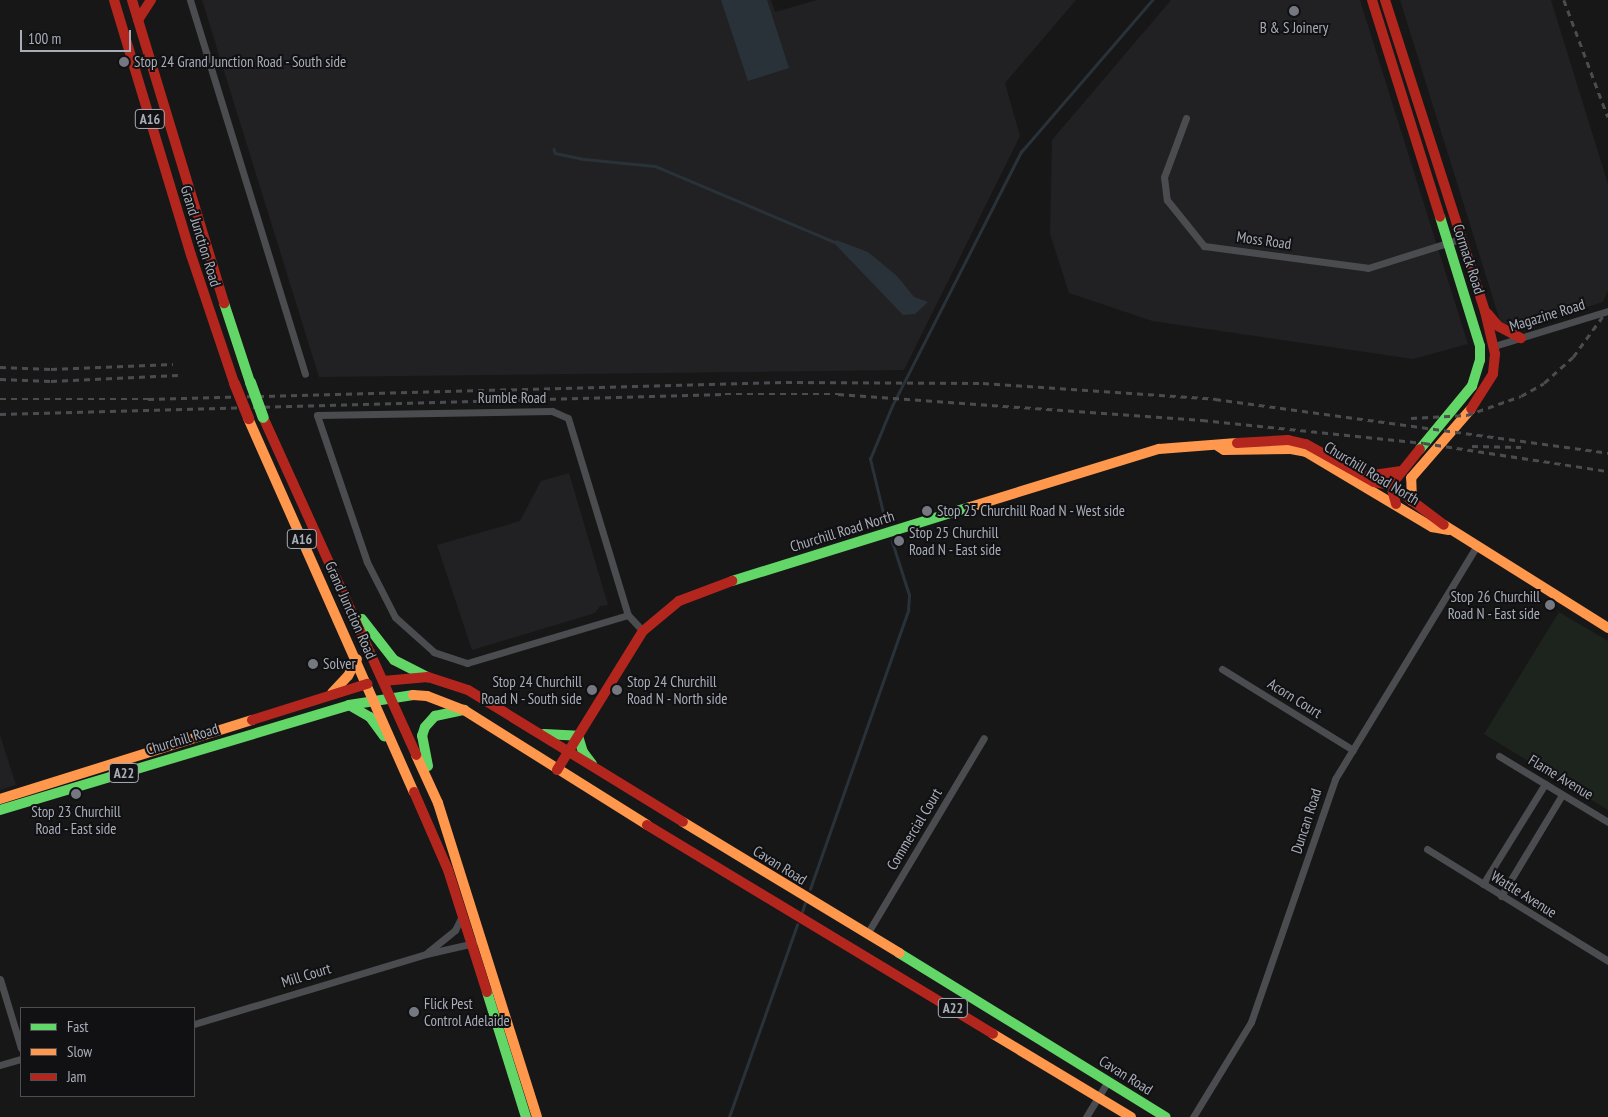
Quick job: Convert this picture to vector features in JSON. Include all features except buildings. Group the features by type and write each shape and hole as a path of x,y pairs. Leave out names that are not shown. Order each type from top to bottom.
{"main road":[{"name":"Grand Junction Road","path":"114,0 191,255 234,383 409,779 462,913 478,942 537,1117"},
{"path":"119,13 122,0"},
{"name":"Grand Junction Road","path":"132,0 206,250 263,417 438,803 526,1117"},
{"path":"138,20 151,0"},
{"name":"Cormack Road","path":"1372,0 1474,325 1480,360 1470,389 1400,471 1391,485"},
{"name":"Cormack Road","path":"1386,0 1460,239 1485,311 1494,346 1495,365 1489,384 1471,410 1410,478 1412,501"},
{"path":"1485,311 1498,326 1521,338"},
{"path":"1470,389 1485,369 1494,346 1474,325"},
{"name":"Churchill Road North","path":"557,770 643,632 664,612 694,594 1159,449 1190,445 1217,446 1296,441 1320,450 1374,482 1391,485 1449,530 1608,628"},
{"name":"Churchill Road North","path":"1217,446 1224,450 1291,449 1306,452 1432,527 1449,530"},
{"path":"1365,476 1400,471"},
{"path":"1391,485 1391,495 1396,504"},
{"path":"341,588 369,630 394,660 428,677"},
{"path":"324,698 342,683 356,659"},
{"name":"Cavan Road","path":"367,684 428,677 468,690 1166,1117"},
{"name":"Churchill Road","path":"0,810 367,684"},
{"name":"A22","path":"374,699 390,696 421,695 464,710 557,770 793,910 1131,1117"},
{"name":"Churchill Road","path":"0,799 374,699"},
{"path":"349,705 372,719 409,779"},
{"path":"438,803 422,736 425,726 435,716 464,710"},
{"path":"535,732 559,737 578,736 583,752 596,769"}],"street":[{"path":"190,0 305,374"},
{"name":"Moss Road","path":"1186,118 1164,177 1167,200 1204,246 1368,268 1460,239"},
{"name":"Magazine Road","path":"1494,346 1608,311"},
{"name":"Rumble Road","path":"628,615 467,662 434,652 395,617 366,562 317,415 552,411 568,418 628,615 643,632"},
{"name":"Duncan Road","path":"1193,1117 1251,1022 1332,785 1476,547"},
{"name":"Acorn Court","path":"1222,669 1353,750"},
{"name":"Commercial Court","path":"866,934 984,738"},
{"name":"Flame Avenue","path":"1499,756 1608,822"},
{"path":"1483,884 1545,784"},
{"path":"1501,896 1562,795"},
{"name":"Wattle Avenue","path":"1426,850 1608,961"},
{"name":"Mill Court","path":"426,954 455,930 462,913"},
{"name":"Mill Court","path":"195,1024 426,954 478,942"},
{"path":"0,978 20,1045"},
{"path":"0,1065 20,1059"},
{"path":"1086,1117 1108,1081"}],"shaded area":[{"path":"202,0 771,0 775,12 817,0 1076,0 1005,83 1020,136 904,370 319,377"},
{"path":"721,0 767,0 789,68 748,81"},
{"path":"1171,0 1360,0 1468,344 1413,359 1152,321 1069,293 1050,234 1052,140"},
{"path":"1400,0 1551,0 1608,184 1608,290 1603,302 1525,326 1511,328 1500,321"},
{"path":"836,240 868,252 897,276 914,297 928,302 915,314 903,315 835,244"},
{"path":"569,473 608,605 600,606 595,613 472,650 437,545 520,521 541,481"},
{"path":"1559,612 1608,641 1608,810 1484,734"},
{"path":"0,735 16,785 0,790"}],"waterway":[{"path":"885,521 870,459 892,406 1021,152 1152,0"},
{"path":"554,149 555,153 584,159 655,166 835,242"},
{"path":"810,889 908,610 909,595 892,542"},
{"path":"802,912 805,903"},
{"path":"729,1117 797,925"}],"railway":[{"path":"1564,0 1608,117"},
{"path":"1411,418 1467,415 1521,396 1544,383 1573,357 1608,309"},
{"path":"0,367 51,369 173,364"},
{"path":"0,379 51,381 178,375"},
{"path":"0,399 148,399 786,382 983,383 1215,399 1608,453"},
{"path":"0,414 725,394 838,394 1202,420 1424,443 1608,471"},
{"path":"1472,446 1521,447"}],"traffic: fast":[{"path":"1420,449 1472,386 1480,360 1480,346 1440,217"},
{"path":"224,303 250,382"},
{"path":"250,382 263,417"},
{"path":"732,581 970,507"},
{"path":"362,619 394,660 428,677"},
{"path":"0,810 349,705 413,695"},
{"path":"349,705 370,717 384,736"},
{"path":"428,766 422,736 425,727 435,716 464,710"},
{"path":"544,734 578,736 583,752 592,764"},
{"path":"899,953 1166,1117"},
{"path":"487,992 526,1117"}],"traffic: slow":[{"path":"1412,501 1411,478 1471,409"},
{"path":"248,418 414,792"},
{"path":"970,507 1159,449 1237,443"},
{"path":"1218,446 1224,450 1291,449 1306,452 1432,527 1449,530"},
{"path":"1444,525 1608,628"},
{"path":"332,693 348,676 357,659"},
{"path":"413,695 427,696 464,710 647,825"},
{"path":"0,799 252,720"},
{"path":"416,755 438,803 537,1117"},
{"path":"683,822 899,953"},
{"path":"993,1034 1131,1117"}],"traffic: jam":[{"path":"114,0 191,255 234,383"},
{"path":"132,0 224,303"},
{"path":"138,20 151,0"},
{"path":"1372,0 1440,217"},
{"path":"1385,0 1485,311 1495,354 1493,374 1471,409"},
{"path":"1488,314 1498,326 1521,338"},
{"path":"234,383 248,418"},
{"path":"263,417 416,755"},
{"path":"1237,443 1288,440 1306,444 1374,482 1391,485 1444,525"},
{"path":"1396,504 1391,485 1420,449"},
{"path":"1366,476 1400,471"},
{"path":"557,770 643,631 679,601 732,581"},
{"path":"383,681 428,677 468,690 683,822"},
{"path":"252,720 367,684"},
{"path":"414,792 448,870 487,992"},
{"path":"647,825 993,1034"}],"place":[{"name":"B & S Joinery","path":"1294,11"},
{"name":"Stop 24 Grand Junction Road - South side","path":"124,62"},
{"name":"Stop 25 Churchill Road N - West side","path":"927,511"},
{"name":"Stop 25 Churchill Road N - East side","path":"899,541"},
{"name":"Stop 26 Churchill Road N - East side","path":"1550,605"},
{"name":"Solver","path":"313,664"},
{"name":"Stop 24 Churchill Road N - South side","path":"592,690"},
{"name":"Stop 24 Churchill Road N - North side","path":"617,690"},
{"name":"Stop 23 Churchill Road - East side","path":"76,794"},
{"name":"Flick Pest Control Adelaide","path":"414,1012"}]}
